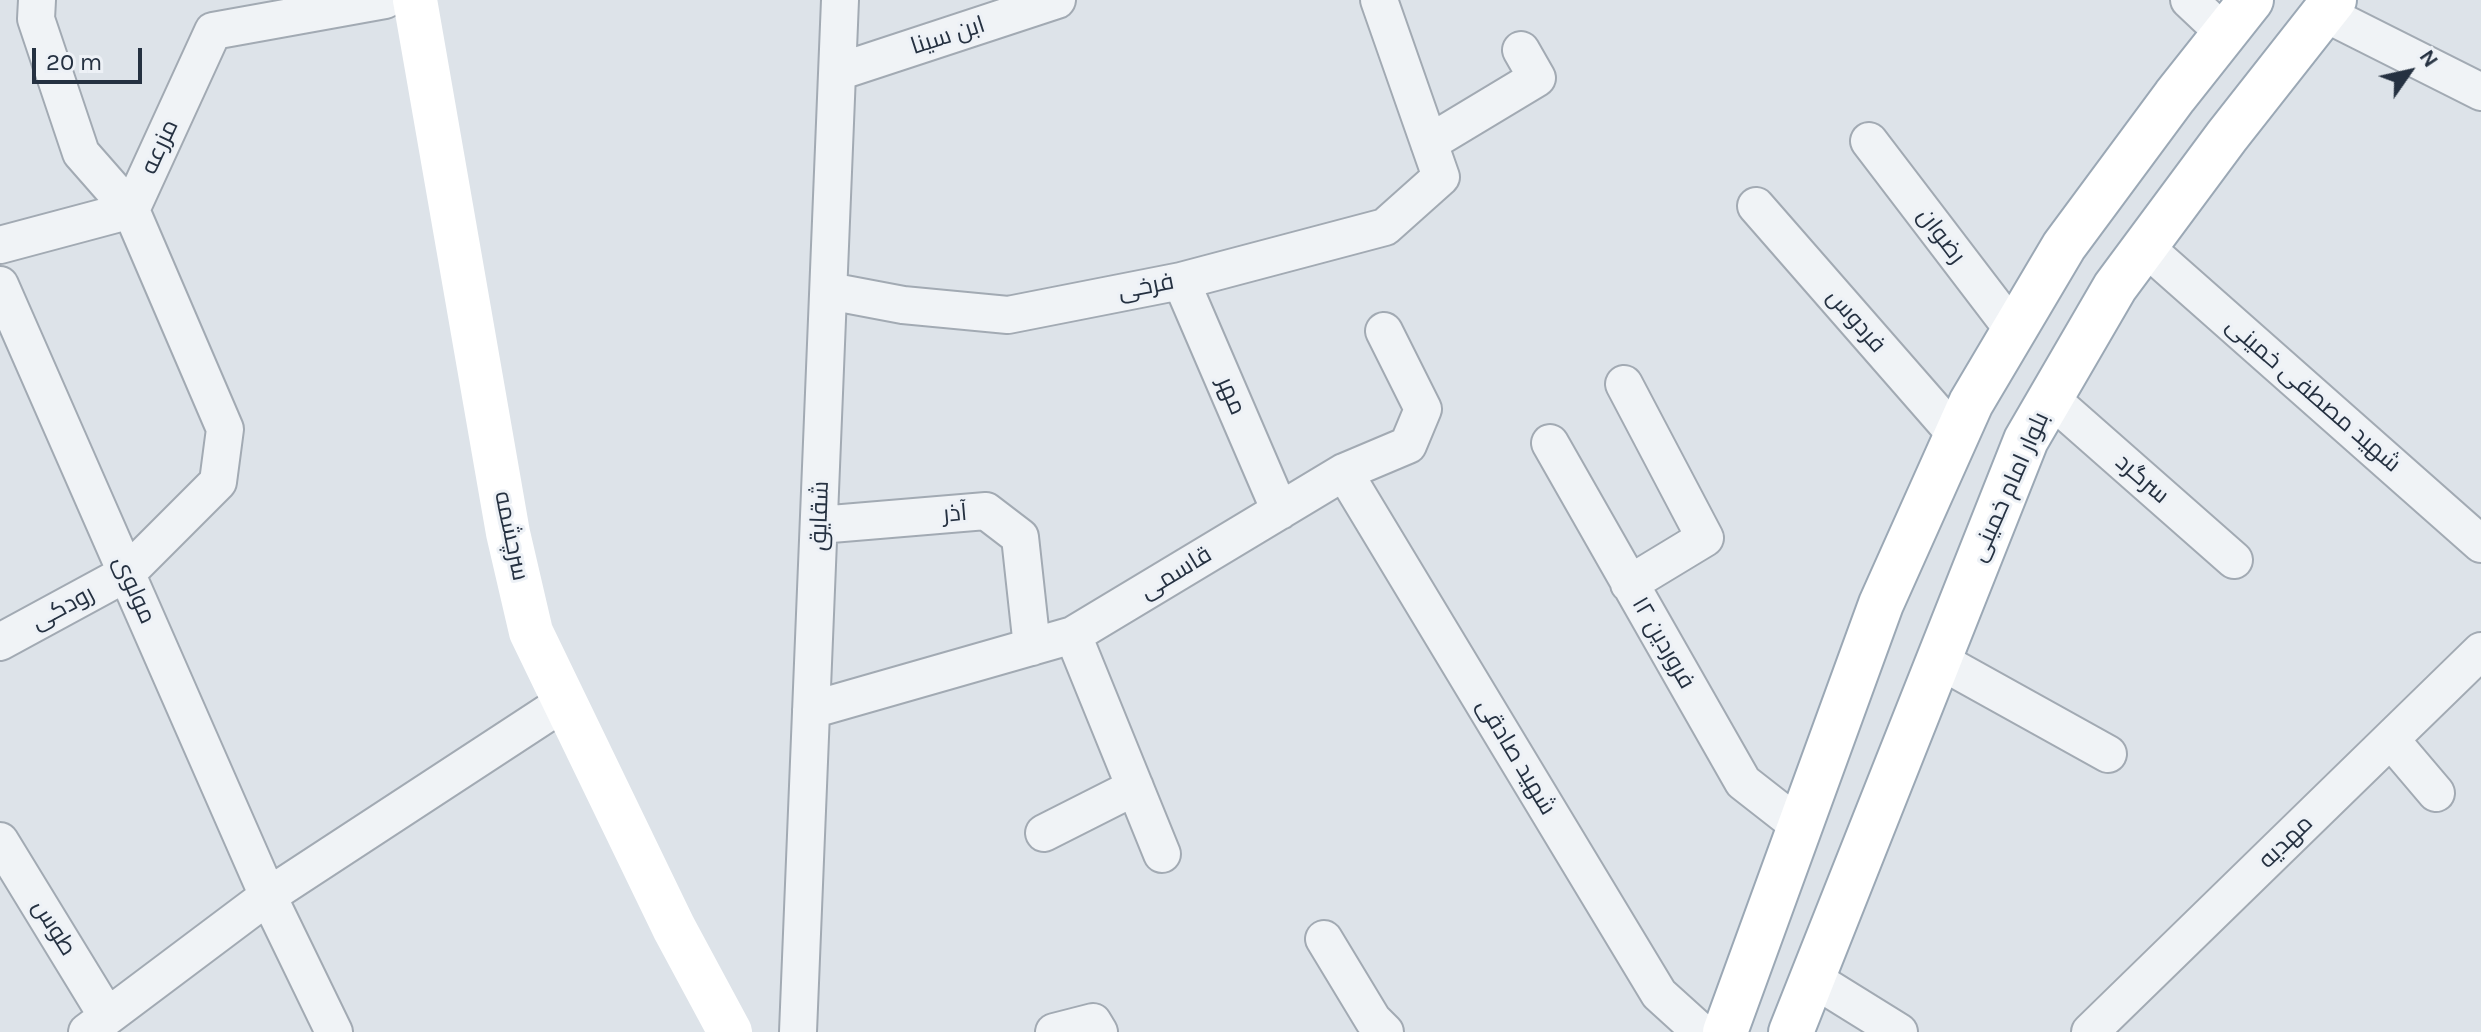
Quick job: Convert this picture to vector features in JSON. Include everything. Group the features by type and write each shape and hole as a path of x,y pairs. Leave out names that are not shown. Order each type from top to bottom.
{"main road":[{"name":"سرچشمه","path":"415,0 508,533 531,632 674,928 730,1032"},
{"path":"1725,1032 1881,604 1971,403 2064,246 2251,0"},
{"name":"بلوار امام خمینی","path":"1791,1032 2026,440 2115,287 2329,6"}],"street":[{"name":"رودکی","path":"0,642 127,573 218,482 225,429 131,210 81,153 36,19 37,0"},
{"name":"مزرعه","path":"131,210 213,31 385,0"},
{"name":"شقایق","path":"798,1032 840,0"},
{"path":"1379,0 1429,143 1537,78 1521,50"},
{"path":"2189,0 2224,33"},
{"name":"ابن سینا","path":"838,72 1045,2"},
{"path":"2329,6 2481,92"},
{"name":"رضوان","path":"1869,141 2014,331"},
{"name":"فرخی","path":"829,291 903,305 1008,315 1181,281 1385,227 1441,177 1429,143"},
{"name":"فردوس","path":"1756,206 1957,436"},
{"path":"0,245 131,210"},
{"name":"شهید مصطفی خمینی","path":"2145,247 2481,544"},
{"name":"مهر","path":"1181,281 1280,511"},
{"name":"مولوی","path":"0,285 268,896 334,1032"},
{"name":"قاسمی","path":"811,710 1073,635 1344,472 1408,445 1423,409 1384,331"},
{"path":"1624,384 1705,538 1629,584"},
{"name":"سرگرد","path":"2050,398 2234,560"},
{"name":"۱۲ فروردین","path":"1550,443 1743,782 1798,825"},
{"name":"شهید صادقی","path":"1344,472 1659,994 1701,1032"},
{"name":"آذر","path":"819,525 986,511 1020,537 1032,647"},
{"path":"1073,635 1162,854"},
{"name":"مهدیه","path":"2090,1032 2481,651"},
{"path":"1937,659 2108,754"},
{"path":"97,1024 268,896 563,703"},
{"path":"2391,740 2436,793"},
{"path":"1044,833 1135,787"},
{"name":"طوس","path":"0,841 97,1024"},
{"path":"1324,939 1373,1020 1385,1032"},
{"path":"1812,978 1899,1032"},
{"path":"1054,1032 1093,1022 1099,1032"}]}
